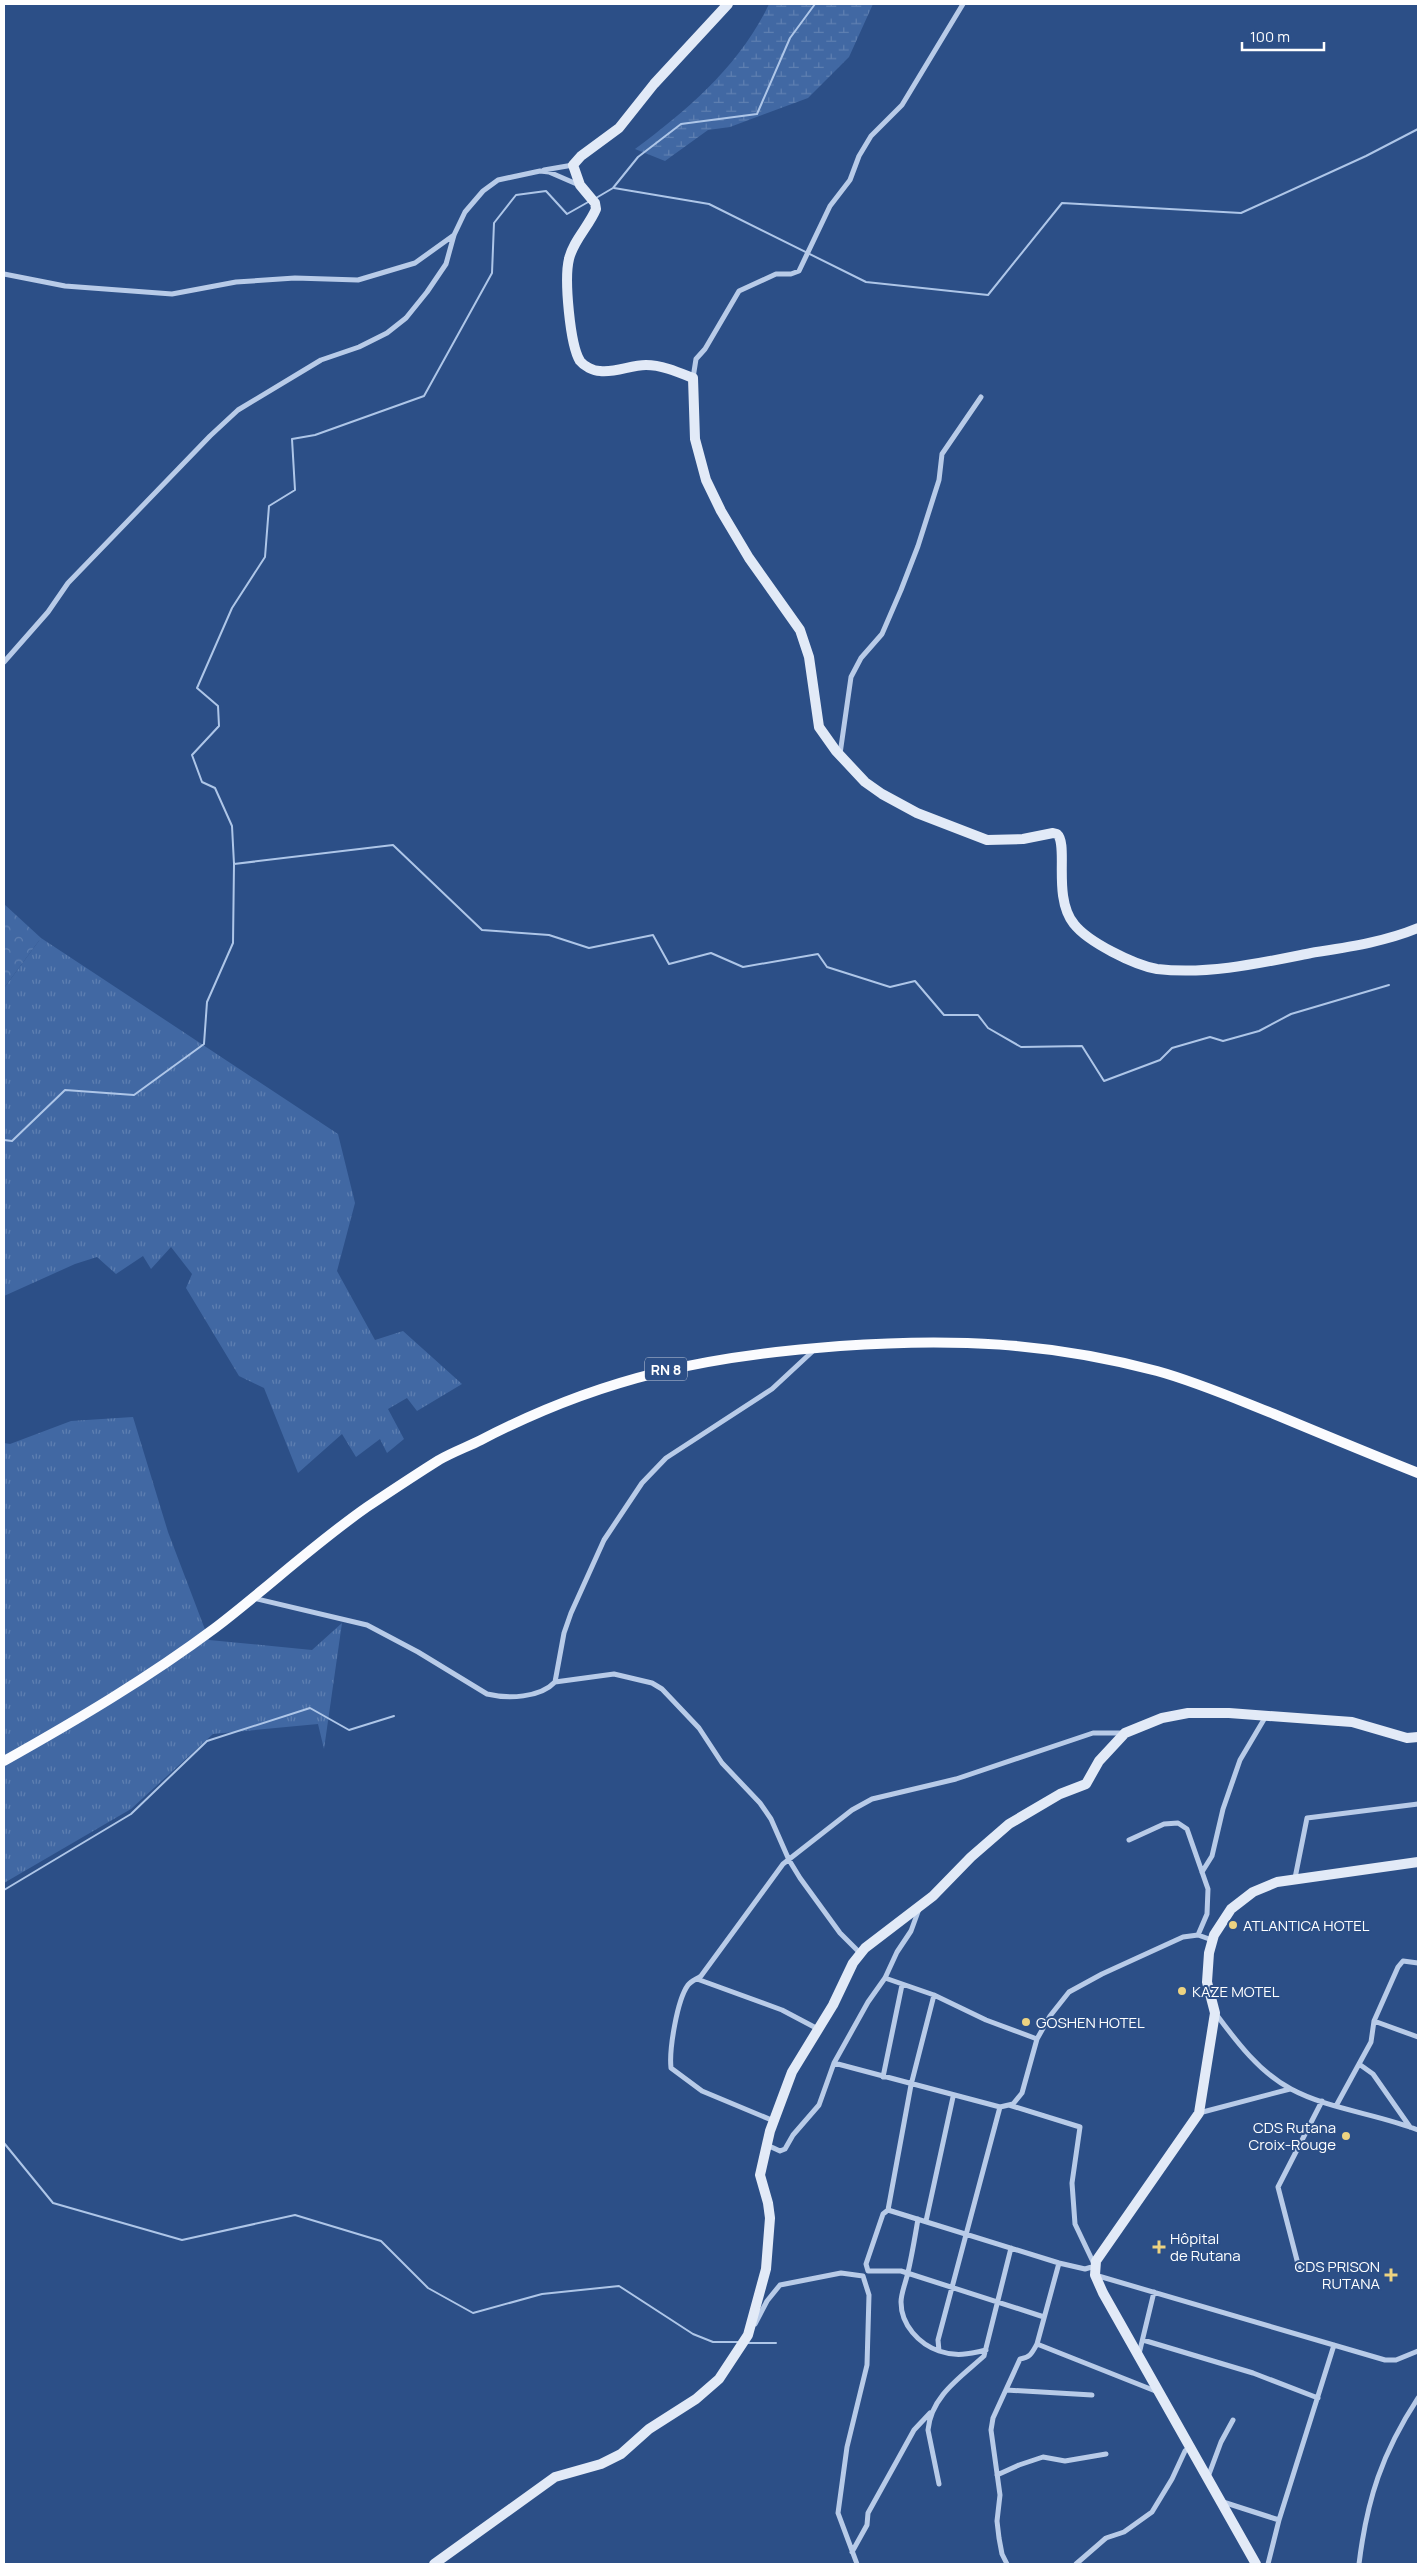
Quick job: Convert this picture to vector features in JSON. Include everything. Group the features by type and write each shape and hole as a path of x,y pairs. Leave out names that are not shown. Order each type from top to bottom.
{"main road":[{"name":"RN 8","path":"4,1761 112,1699 215,1627 365,1508 444,1457 514,1421 625,1380 678,1366 769,1352 873,1344 983,1342 1087,1354 1161,1372 1232,1397 1418,1473"}],"street":[{"path":"4,662 48,612 68,583 210,436 238,410 321,360 359,347 387,334 406,318 446,264 454,235 465,212 483,191 498,180 573,165 581,156 619,128 660,77 728,4"},
{"path":"963,4 902,105 871,136 859,156 850,180 830,206 799,271 791,274 776,274 739,290 705,349 696,359 694,378 695,439 706,480 721,511 749,558 800,630 809,657 819,728 865,782 882,794 917,813 987,840 1023,839 1053,833 1057,834 1063,846 1060,877 1062,897 1066,914 1074,926 1086,936 1119,954 1155,968 1242,966 1366,944 1418,928"},
{"path":"573,165 580,185 593,200 594,214 569,257 566,278 576,351 581,362 588,368 600,372 645,365 663,367 694,378"},
{"path":"540,171 549,172 580,185"},
{"path":"4,274 65,286 172,294 236,282 295,278 358,280 415,263 454,235"},
{"path":"840,754 852,677 861,658 882,634 904,583 939,480 942,454 981,398"},
{"path":"554,1682 564,1633 571,1613 604,1540 642,1483 666,1458 772,1389 816,1348"},
{"path":"252,1598 367,1625 418,1652 487,1694 498,1697 541,1693 554,1682 614,1674 652,1683 662,1689 700,1728 722,1763 760,1803 771,1819 789,1860 840,1933 860,1953"},
{"path":"774,2121 702,2091 671,2068 670,2053 680,2008 688,1985 696,1979 789,1860 852,1810 872,1799 956,1780 1093,1733 1125,1733 1162,1718 1188,1713 1352,1722 1407,1738 1418,1737"},
{"path":"1202,1872 1212,1856 1223,1809 1240,1760 1266,1716"},
{"path":"748,2335 766,2269 770,2218 760,2175 774,2121 792,2072 860,1953 933,1896 970,1857 1009,1824 1060,1794 1086,1784 1099,1761 1125,1733"},
{"path":"1295,1878 1307,1818 1418,1804"},
{"path":"1129,1840 1164,1824 1178,1823 1187,1829 1208,1889 1207,1914 1198,1935"},
{"path":"1418,1862 1295,1878 1264,1886 1241,1899 1221,1922 1212,1940 1207,1982 1216,2013 1232,2036 1263,2068 1290,2089 1336,2106 1410,2126 1418,2130"},
{"path":"767,2145 780,2151 785,2149 793,2135 819,2105 834,2063 868,2002 885,1978 897,1952 911,1931 921,1904"},
{"path":"834,2063 953,2097 1000,2108 1014,2104 1022,2093 1037,2039 1050,2016 1069,1992 1102,1974 1183,1937 1198,1935 1212,1940"},
{"path":"1336,2106 1371,2042 1374,2021 1398,1967 1403,1961 1418,1963"},
{"path":"885,1978 934,1995 986,2020 1037,2039"},
{"path":"696,1979 782,2010 818,2029"},
{"path":"883,2077 902,1985"},
{"path":"934,1995 911,2085 888,2210 883,2214 866,2264 868,2271 901,2271 1044,2317"},
{"path":"1095,2270 1096,2261 1199,2113 1216,2013"},
{"path":"1374,2021 1418,2037"},
{"path":"1359,2064 1373,2074 1410,2126"},
{"path":"1199,2113 1290,2089"},
{"path":"926,2221 953,2097"},
{"path":"1299,2268 1278,2187 1322,2100"},
{"path":"1009,2105 1080,2127 1072,2183 1074,2224 1139,2357 1256,2564"},
{"path":"939,2351 938,2340 1000,2108"},
{"path":"888,2210 1059,2263 1095,2270 1154,2292 1385,2360 1396,2360 1418,2351"},
{"path":"918,2219 901,2301 902,2311 915,2338 926,2346 939,2351 962,2355 986,2350"},
{"path":"852,2552 868,2525 868,2513 914,2430 932,2411 939,2398 967,2369 984,2356 1012,2248"},
{"path":"1007,2564 1002,2554 998,2530 1000,2495 991,2430 993,2418 1020,2359 1027,2358 1032,2354 1037,2344 1059,2263"},
{"path":"434,2564 555,2477 601,2464 621,2454 649,2429 696,2399 711,2387 748,2335 767,2301 780,2285 841,2272 863,2276 869,2295 867,2365 847,2448 838,2512 857,2564"},
{"path":"1139,2357 1154,2292"},
{"path":"1143,2340 1253,2373 1318,2398"},
{"path":"1037,2344 1159,2393"},
{"path":"1268,2564 1279,2520 1334,2345"},
{"path":"1006,2390 1092,2395"},
{"path":"1359,2564 1363,2530 1377,2474 1397,2430 1418,2398"},
{"path":"932,2411 928,2430 939,2484"},
{"path":"1207,2478 1221,2442 1233,2420"},
{"path":"1076,2564 1106,2538 1124,2532 1152,2512 1172,2479 1185,2451 1190,2447"},
{"path":"996,2475 1043,2457 1064,2461 1106,2454"},
{"path":"1220,2502 1279,2520"}],"green space":[{"path":"769,4 873,4 849,57 808,98 730,127 708,130 665,161 635,149 693,102 728,66 757,26"},
{"path":"4,904 41,938 4,988"},
{"path":"41,938 338,1134 355,1203 337,1271 375,1340 403,1331 462,1384 417,1411 407,1398 388,1409 404,1439 387,1453 380,1439 356,1457 342,1434 298,1473 264,1388 239,1376 186,1288 192,1274 171,1247 151,1269 143,1256 116,1274 97,1257 75,1264 4,1296 4,988"},
{"path":"133,1417 168,1532 209,1640 312,1650 342,1623 324,1749 318,1724 213,1734 131,1809 4,1883 4,1443 10,1444 71,1421"}],"waterway":[{"path":"596,198 613,188 638,157 681,124 757,114 790,38 815,4"},
{"path":"614,188 709,204 866,282 988,295 1062,203 1241,213 1366,156 1418,129"},
{"path":"4,1140 12,1141 65,1090 134,1095 204,1044 207,1002 233,943 234,864 232,826 215,788 202,782 192,755 219,726 218,706 197,688 232,608 265,557 269,506 295,490 292,439 315,435 424,396 492,273 494,223 516,195 546,191 567,214 590,201"},
{"path":"234,864 393,845 482,930 549,935 589,948 653,935 669,964 711,953 743,967 818,954 827,967 890,987 915,981 944,1015 978,1015 988,1028 1021,1047 1082,1046 1104,1081 1160,1060 1172,1048 1210,1037 1223,1041 1259,1031 1291,1014 1389,985"},
{"path":"4,1890 131,1814 207,1741 310,1708 349,1730 394,1716"},
{"path":"4,2143 53,2203 182,2240 295,2215 381,2241 428,2288 473,2313 542,2294 619,2286 693,2334 713,2342 738,2342"},
{"path":"748,2343 776,2343"}],"place":[{"name":"ATLANTICA HOTEL","path":"1233,1925"},
{"name":"KAZE MOTEL","path":"1182,1991"},
{"name":"GOSHEN HOTEL","path":"1026,2022"},
{"name":"CDS Rutana Croix-Rouge","path":"1346,2136"},
{"name":"Hôpital de Rutana","path":"1159,2247"},
{"name":"CDS PRISON RUTANA","path":"1391,2275"}]}
